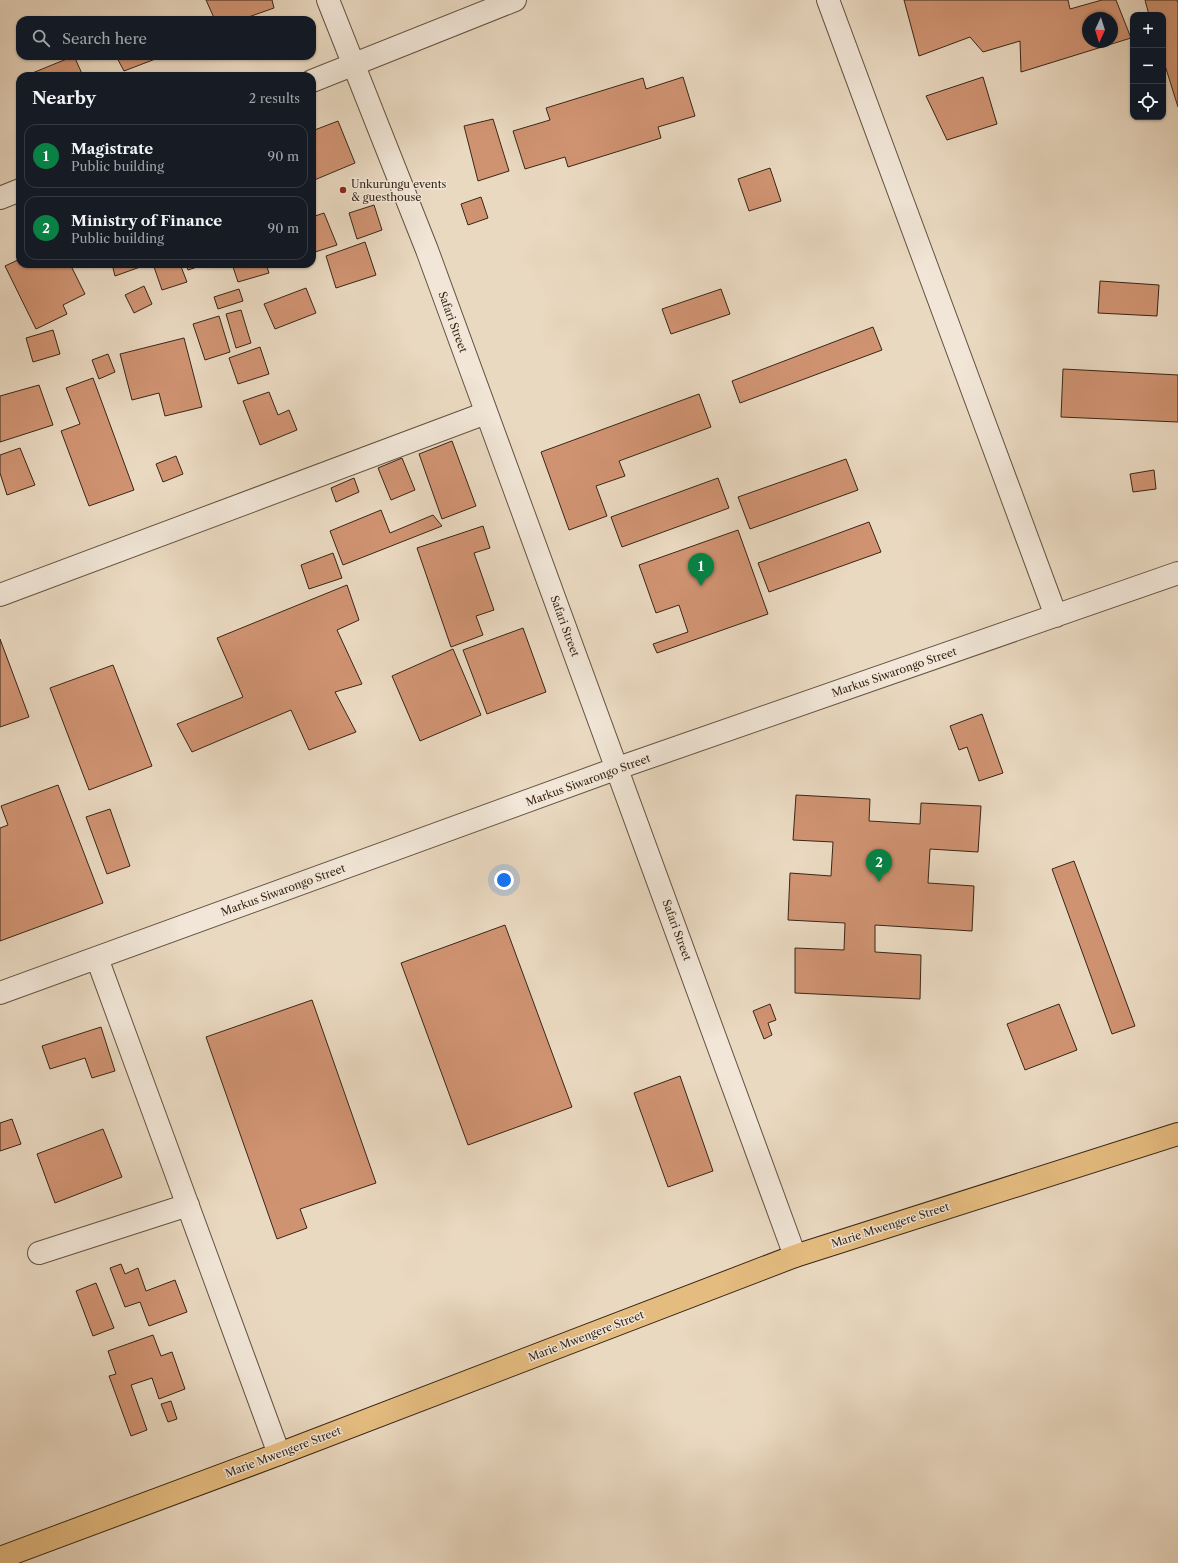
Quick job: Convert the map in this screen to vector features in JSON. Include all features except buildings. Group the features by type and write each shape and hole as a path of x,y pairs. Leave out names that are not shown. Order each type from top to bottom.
{"main road":[{"name":"Marie Mwengere Street","path":"0,1558 279,1454 795,1256 1178,1134"}],"street":[{"name":"Safari Street","path":"328,0 427,250 618,768 795,1256"},
{"path":"316,80 354,66 516,0"},
{"path":"828,0 1056,616"},
{"path":"0,198 16,192"},
{"path":"0,595 486,413"},
{"name":"Markus Siwarongo Street","path":"0,993 618,768 1178,573"},
{"path":"97,958 279,1454"},
{"path":"39,1253 188,1205"}],"place":[{"name":"Unkurungu events & guesthouse","path":"343,190"},
{"name":"Magistrate","path":"701,586"},
{"name":"Ministry of Finance","path":"879,882"}]}
